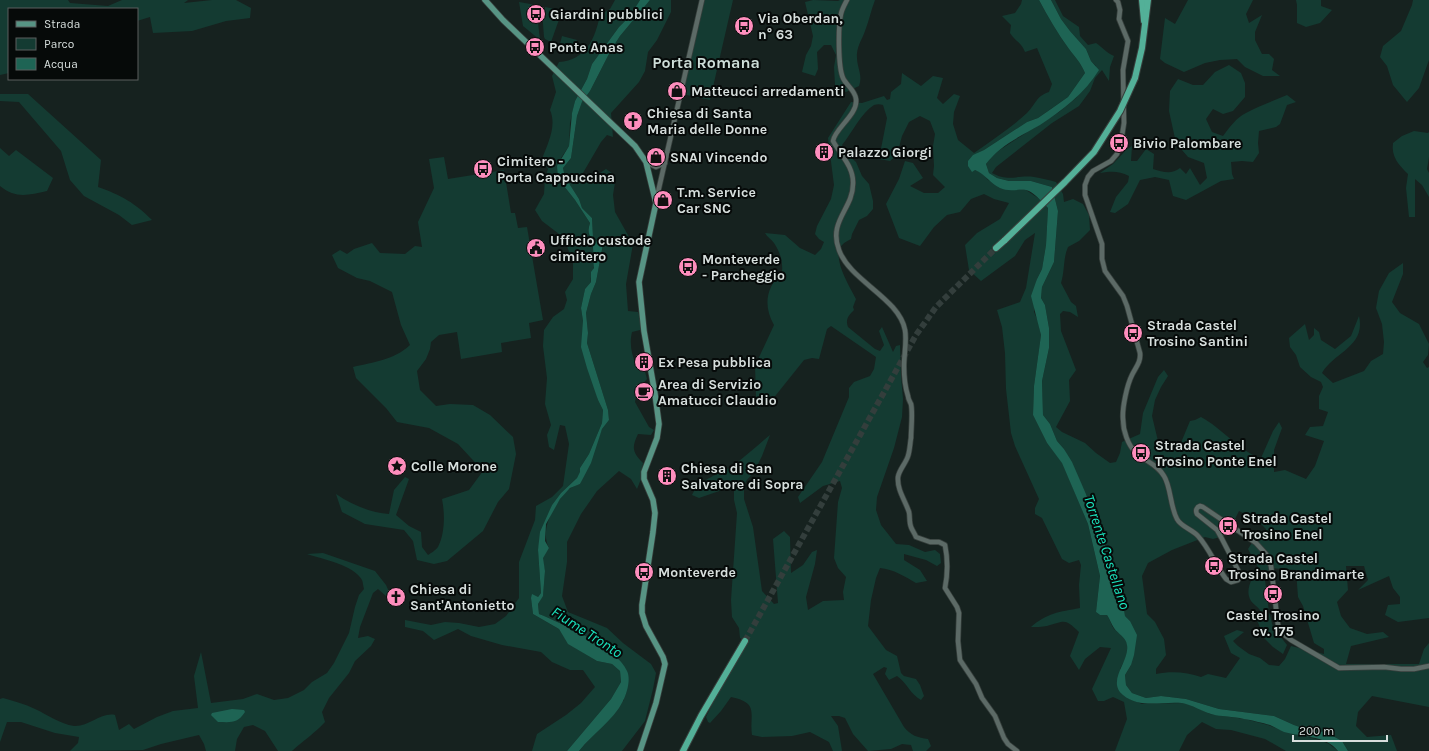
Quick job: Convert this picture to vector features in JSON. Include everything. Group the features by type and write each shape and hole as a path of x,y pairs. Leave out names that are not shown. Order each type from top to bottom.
{"highway":[{"path":"1142,0 1145,31"},
{"path":"996,248 1094,152 1120,111 1134,78 1142,48 1149,0"},
{"path":"683,751 701,716 745,641"}],"main road":[{"path":"485,0 503,20 635,146 646,162 656,203 639,282 644,331 659,426 656,442 644,472 646,486 653,500 655,513 642,605 644,622 666,664 656,703 640,751"}],"street":[{"path":"656,203 702,0"},
{"path":"847,0 841,12 839,45 843,78 851,88 856,99 855,106 844,125 834,136 833,141 846,160 853,183 849,200 838,222 836,235 838,249 844,260 864,282 877,292 897,313 902,321 905,330 904,367 907,395 911,405 911,438 908,455 898,477 900,493 910,513 911,526 916,537 930,542 939,542 945,545 948,561 948,576 945,588 959,613 958,641 960,660 976,684 982,698 995,716 1004,738 1008,744 1017,751"},
{"path":"1116,0 1120,10 1119,19 1128,41 1123,70 1124,123 1121,142 1117,154 1111,161 1093,171 1088,177 1085,185 1085,195 1102,244 1102,259 1105,271 1123,296 1140,353 1138,365 1130,381 1123,414 1124,429 1131,446 1136,453 1160,470 1165,477 1174,514 1178,521 1198,535 1223,576 1229,581 1232,582 1238,580 1239,572 1222,539 1216,530 1197,514 1197,508 1200,506 1203,507 1263,549 1270,562 1278,625 1282,633 1291,640 1339,668 1384,667 1414,669 1429,666"},
{"path":"646,162 656,167 665,163"}],"green space":[{"path":"0,0 68,0 70,3 108,6 122,0 188,0 184,3 212,0 236,0 251,8 250,18 226,21 192,31 153,33 150,17 138,21 138,8 8,8 8,73 0,75"},
{"path":"615,0 640,0 630,16 619,27 592,64 587,79 575,101 570,123 569,146 561,158 559,178 590,223 589,232 593,250 594,267 591,282 585,289 581,308 583,333 598,400 603,410 602,423 589,454 580,468 581,472 552,505 538,550 541,593 538,597 531,598 533,614 559,629 569,644 597,661 612,664 620,671 621,682 611,699 567,751 532,751 537,734 581,703 595,687 583,670 570,670 552,662 541,652 502,645 471,636 458,629 434,640 423,631 405,627 405,620 431,625 445,622 479,627 495,624 506,616 519,598 519,562 535,520 536,506 552,497 563,486 569,444 565,426 560,425 554,450 549,447 547,435 551,425 545,404 547,378 543,346 544,330 553,317 564,309 567,300 565,292 573,279 573,261 563,237 542,221 535,210 544,194 545,178 548,169 542,159 549,141 553,122 550,110 556,92 552,76 559,62 576,57 583,53 588,47 598,24 600,15 610,9"},
{"path":"650,0 671,0 671,12 657,40 648,52 645,71 639,82 611,113 613,137 607,135 601,142 580,178 589,180 606,169 616,176 613,195 615,212 633,244 626,284 628,311 638,312 644,329 632,332 631,337 631,349 636,366 644,368 647,379 637,390 635,402 649,427 654,430 651,435 638,434 634,443 635,453 643,463 641,479 637,489 631,479 619,471 597,491 581,514 567,542 567,562 562,596 568,612 607,628 623,643 651,664 656,673 645,721 622,751 579,751 624,700 622,663 603,647 593,641 572,629 539,614 538,604 543,595 545,571 542,558 549,548 546,541 547,524 554,508 564,494 569,489 580,484 602,429 609,420 608,410 587,343 588,333 586,313 596,282 603,244 602,242 596,241 593,237 592,218 582,208 579,199 565,177 563,168 571,158 577,116 582,102 590,91 620,36"},
{"path":"704,0 733,0 710,100 682,94"},
{"path":"813,0 875,0 857,50 857,61 860,72 859,86 846,92 839,91 835,85 834,67 836,55 831,45 824,45 817,52 818,69 815,76 802,72 813,36 805,2"},
{"path":"1022,0 1039,0 1057,31 1080,63 1085,73 1068,97 1038,118 1027,122 978,153 975,170 982,173 988,180 1018,190 1026,190 1041,200 1048,208 1046,245 1042,269 1037,279 1034,312 1038,321 1041,335 1034,386 1033,415 1047,443 1062,462 1088,524 1100,576 1096,612 1100,615 1107,615 1114,629 1124,637 1126,641 1128,650 1120,669 1130,699 1142,704 1182,703 1192,705 1210,714 1245,719 1320,740 1329,744 1338,751 1286,751 1265,739 1231,730 1216,729 1202,722 1187,735 1179,751 1115,751 1127,719 1124,702 1113,697 1104,701 1098,701 1092,689 1111,648 1100,647 1085,659 1079,670 1070,656 1079,632 1064,622 1031,627 1048,616 1059,612 1080,608 1079,585 1081,565 1079,560 1069,563 1062,559 1042,518 1035,514 1035,508 1039,499 1015,446 1011,433 1006,389 1005,353 1002,327 997,310 1020,302 1026,288 1035,233 1025,240 1015,256 981,281 969,270 965,245 977,233 1000,219 1009,203 994,199 984,194 971,199 960,212 947,215 934,227 920,246 899,238 886,204 899,179 905,161 913,163 923,178 910,186 924,193 938,193 945,187 933,175 933,146 935,134 930,121 920,116 909,122 902,136 897,155 890,161 879,159 887,118 883,105 880,104 874,105 865,113 842,145 848,155 856,162 862,176 869,184 873,201 873,209 867,216 859,220 851,239 843,244 840,249 839,256 842,272 856,299 853,307 854,310 848,317 847,324 848,327 875,349 880,351 884,345 879,331 882,327 893,352 896,346 900,345 903,399 902,417 894,448 877,497 876,510 881,525 896,544 909,545 925,552 935,550 940,554 941,563 937,566 926,560 904,554 904,560 920,570 927,581 916,583 904,576 880,568 871,600 868,626 886,650 897,656 901,673 904,676 916,679 920,685 924,696 921,700 914,695 904,682 897,676 889,680 885,674 887,668 884,667 873,674 904,727 914,736 928,739 931,746 926,751 913,751 911,745 902,744 891,749 868,751 853,734 845,718 839,716 831,716 838,726 842,751 833,751 829,742 810,732 792,736 762,737 752,735 752,715 750,706 740,699 731,697 710,723 708,722 706,717 719,690 747,642 740,638 739,628 732,617 731,600 737,513 734,500 734,489 728,488 699,498 692,495 695,489 710,477 734,465 770,435 754,472 746,481 744,487 744,499 753,527 762,591 774,604 778,603 773,539 784,531 790,537 791,573 803,565 812,552 817,550 815,564 806,597 808,610 823,601 844,600 843,592 846,577 838,568 834,558 838,502 842,488 840,481 823,486 800,503 798,497 822,462 849,397 849,388 854,382 870,376 874,369 876,357 831,326 827,329 819,359 812,358 804,360 772,400 758,408 755,366 774,325 768,311 768,297 772,284 782,272 781,257 778,250 765,233 785,235 800,248 815,255 821,249 824,242 815,234 817,226 831,199 834,185 828,138 851,102 862,103 884,96 887,100 890,99 891,92 901,84 902,73 921,86 933,76 943,78 937,98 943,104 954,94 960,96 954,112 953,124 958,140 974,153 1008,129 1027,113 1041,96 1049,92 1052,84 1037,48 1025,52 1022,46 1010,33 1011,25 1002,16 1015,13"},
{"path":"1051,0 1055,0 1063,16 1079,27 1080,36 1088,45 1096,43 1114,56 1110,67 1109,81 1102,70 1095,78 1090,91 1079,106 1052,123 996,167 992,173 1008,178 1034,177 1056,182 1063,194 1064,202 1073,199 1083,204 1089,215 1090,230 1079,241 1068,247 1065,255 1061,283 1071,302 1076,306 1078,317 1070,312 1063,311 1060,314 1061,331 1076,370 1069,380 1070,401 1056,427 1062,432 1085,443 1110,463 1116,462 1120,453 1122,442 1140,434 1143,413 1158,377 1164,370 1168,376 1155,400 1152,416 1158,441 1161,446 1167,448 1180,445 1190,421 1201,417 1246,451 1261,458 1273,431 1279,422 1282,428 1274,450 1274,472 1285,470 1306,479 1315,466 1324,441 1305,435 1310,427 1323,426 1328,412 1319,409 1319,396 1323,387 1321,382 1311,377 1300,367 1296,355 1290,347 1289,338 1305,324 1309,340 1314,335 1314,328 1319,332 1321,340 1335,349 1351,336 1359,316 1360,326 1358,335 1354,342 1327,366 1322,373 1333,383 1364,371 1371,361 1383,354 1384,342 1382,324 1376,308 1379,291 1389,273 1403,263 1403,274 1392,302 1400,313 1419,324 1429,344 1428,355 1423,362 1427,368 1429,367 1429,618 1398,622 1385,615 1388,605 1400,604 1400,597 1393,588 1389,576 1358,590 1368,580 1364,566 1346,566 1348,590 1337,602 1341,616 1350,628 1367,634 1383,632 1389,637 1351,646 1346,664 1419,664 1424,649 1429,643 1429,707 1372,696 1358,712 1356,726 1367,737 1391,735 1397,751 1348,751 1342,741 1324,731 1314,732 1274,716 1219,709 1186,699 1161,696 1146,698 1132,693 1126,685 1125,675 1131,665 1130,621 1125,616 1120,583 1115,566 1098,530 1086,494 1064,449 1057,441 1050,424 1043,415 1042,381 1049,348 1049,328 1045,305 1041,298 1042,287 1054,262 1058,211 1052,187 1031,181 1009,181 997,178 989,173 986,164 992,155 1059,112 1076,98 1096,66 1091,61 1086,49 1061,19","holes":["1239,511 1257,520 1266,529 1266,537 1255,538 1248,549 1258,567 1248,592 1251,601 1260,610 1257,620 1264,638 1283,654 1287,645 1273,627 1269,612 1265,580 1269,568 1296,570 1298,597 1303,606 1314,643 1324,649 1324,654 1291,646 1285,659 1279,666 1269,665 1260,658 1249,654 1233,641 1244,632 1237,630 1224,636 1231,653 1240,658 1226,678 1208,674 1201,677 1179,672 1156,674 1156,669 1166,655 1164,639 1155,622 1147,614 1142,576 1148,563 1172,550 1205,537 1213,539 1227,535"]},
{"path":"1188,0 1253,0 1246,14 1249,23 1262,15 1255,32 1255,40 1262,54 1269,54 1274,59 1272,70 1280,76 1263,76 1245,67 1237,59 1205,63 1184,72 1160,59 1165,18 1175,24"},
{"path":"1296,0 1321,0 1321,6 1332,10 1320,23 1306,27 1297,23"},
{"path":"1413,0 1429,0 1429,60 1419,88 1407,102 1393,85 1387,66 1380,57 1383,46 1401,31"},
{"path":"519,2 536,5 540,40 523,26"},
{"path":"545,7 560,10 559,13 561,14 551,42 544,37 542,10 545,10"},
{"path":"562,36 577,40 574,49 560,44"},
{"path":"1229,65 1241,73 1245,83 1245,97 1233,111 1223,114 1213,109 1206,119 1212,132 1223,136 1233,123 1242,115 1287,95 1296,102 1287,105 1280,124 1276,127 1259,131 1259,153 1253,162 1231,162 1234,179 1221,181 1186,200 1173,196 1169,180 1155,177 1140,180 1128,204 1115,213 1110,212 1116,197 1128,182 1129,176 1115,172 1100,173 1113,164 1126,150 1132,146 1131,161 1137,161 1146,149 1154,154 1153,169 1164,172 1173,172 1180,168 1186,174 1190,168 1200,185 1207,178 1204,163 1188,157 1176,143 1169,111 1170,91 1178,79 1193,85 1203,85 1215,72"},
{"path":"0,94 28,94 101,160 98,187 127,200 152,220 132,225 119,215 84,196 70,180 61,151 19,102 0,101"},
{"path":"1414,131 1429,132 1429,157 1427,169 1429,173 1429,197 1422,185 1415,179 1415,217 1409,217 1406,188 1408,174 1394,157 1393,143 1402,136"},
{"path":"0,148 9,156 16,150 53,178 47,191 22,195 11,193 0,186"},
{"path":"444,157 448,179 504,170 511,213 515,213 518,228 527,227 543,320 529,323 531,338 501,343 502,352 461,359 457,332 439,335 431,342 426,359 417,371 420,390 436,406 450,404 473,405 490,415 513,437 516,454 509,489 498,502 483,531 447,561 434,564 417,560 413,541 404,530 365,524 342,512 336,494 361,507 375,512 389,514 394,490 405,477 409,479 396,515 409,526 421,532 422,547 428,555 438,547 442,536 444,511 442,499 469,490 483,471 458,444 429,428 397,422 386,408 356,378 353,367 390,357 404,350 410,345 401,325 392,292 370,281 357,278 338,268 332,255 340,250 347,254 354,249 372,243 380,253 405,254 415,246 422,247 418,222 434,188 429,159"},
{"path":"323,553 375,571 386,585 394,603 378,589 373,593 360,627 358,638 368,636 375,639 371,646 355,661 349,673 329,698 322,712 325,722 292,751 278,751 265,731 253,725 244,727 237,739 235,751 206,751 199,735 143,750 70,751 78,743 79,737 55,733 21,722 7,722 0,742 0,699 3,698 40,711 59,721 74,726 79,726 105,716 115,715 119,730 129,724 134,729 157,717 173,711 198,708 194,676 201,652 211,703 243,699 257,694 274,700 288,698 304,690 312,682 327,673 334,663 349,633 359,595 364,589 362,580 352,570 337,563 307,554"}],"water":[{"path":"640,0 650,0 620,36 590,91 582,102 577,116 571,158 563,168 565,177 579,199 582,208 592,218 593,237 596,241 602,242 603,244 596,282 586,313 588,333 587,343 608,410 609,420 602,429 591,463 580,484 570,488 560,499 546,524 545,541 549,548 543,558 545,571 543,596 538,604 539,614 561,623 601,645 622,662 629,678 624,698 614,715 579,751 567,751 611,699 621,682 620,671 612,664 597,661 568,644 559,629 533,614 531,598 532,594 538,597 541,593 538,550 540,532 552,505 561,493 577,478 580,468 589,454 602,423 603,410 598,400 581,347 583,321 581,308 585,289 591,282 591,272 594,268 593,245 589,235 590,223 560,181 557,166 569,146 572,113 575,101 587,79 592,64 619,27 630,16"},
{"name":"Torrente Castellano","path":"1039,0 1051,0 1061,19 1086,49 1091,61 1099,70 1080,94 1065,107 1040,125 1018,137 997,152 986,164 989,173 997,178 1009,181 1031,181 1052,187 1058,211 1054,262 1042,287 1041,298 1045,305 1049,328 1049,348 1042,381 1043,415 1050,424 1057,441 1072,462 1086,494 1098,530 1115,566 1120,583 1125,616 1130,621 1137,635 1131,665 1125,675 1126,685 1132,693 1146,698 1161,696 1186,699 1219,709 1274,716 1314,732 1324,731 1342,741 1348,751 1338,751 1327,742 1320,739 1291,734 1270,725 1240,718 1211,714 1182,703 1151,704 1137,702 1123,695 1118,689 1118,677 1127,651 1127,645 1124,638 1114,628 1107,615 1100,615 1096,612 1100,576 1088,524 1062,463 1047,443 1033,415 1034,386 1041,335 1031,296 1042,269 1046,245 1048,208 1029,191 1006,190 1000,188 979,172 975,170 972,172 968,166 968,161 973,155 984,150 1027,122 1038,118 1068,97 1085,73 1080,63 1057,31"},
{"path":"232,709 244,710 245,712 239,719 233,722 218,722 211,715 212,713"}],"tunnel":[{"path":"745,641 916,335 936,307 996,248"}],"place":[{"name":"Giardini pubblici","path":"536,14"},
{"name":"Via Oberdan, n° 63","path":"744,26"},
{"name":"Ponte Anas","path":"535,47"},
{"name":"Matteucci arredamenti","path":"677,91"},
{"name":"Chiesa di Santa Maria delle Donne","path":"633,121"},
{"name":"Bivio Palombare","path":"1119,143"},
{"name":"Palazzo Giorgi","path":"824,152"},
{"name":"SNAI Vincendo","path":"656,157"},
{"name":"Cimitero - Porta Cappuccina","path":"483,169"},
{"name":"T.m. Service Car SNC","path":"663,200"},
{"name":"Ufficio custode cimitero","path":"536,248"},
{"name":"Monteverde - Parcheggio","path":"688,267"},
{"name":"Strada Castel Trosino Santini","path":"1133,333"},
{"name":"Ex Pesa pubblica","path":"644,362"},
{"name":"Area di Servizio Amatucci Claudio","path":"644,392"},
{"name":"Strada Castel Trosino Ponte Enel","path":"1141,453"},
{"name":"Colle Morone","path":"397,466"},
{"name":"Chiesa di San Salvatore di Sopra","path":"667,476"},
{"name":"Strada Castel Trosino Enel","path":"1228,526"},
{"name":"Strada Castel Trosino Brandimarte","path":"1214,566"},
{"name":"Monteverde","path":"644,572"},
{"name":"Castel Trosino cv. 175","path":"1273,594"},
{"name":"Chiesa di Sant'Antonietto","path":"396,597"}],"district":[{"name":"Porta Romana","path":"706,62"}],"water label":[{"name":"Fiume Tronto","path":"587,632"}]}
